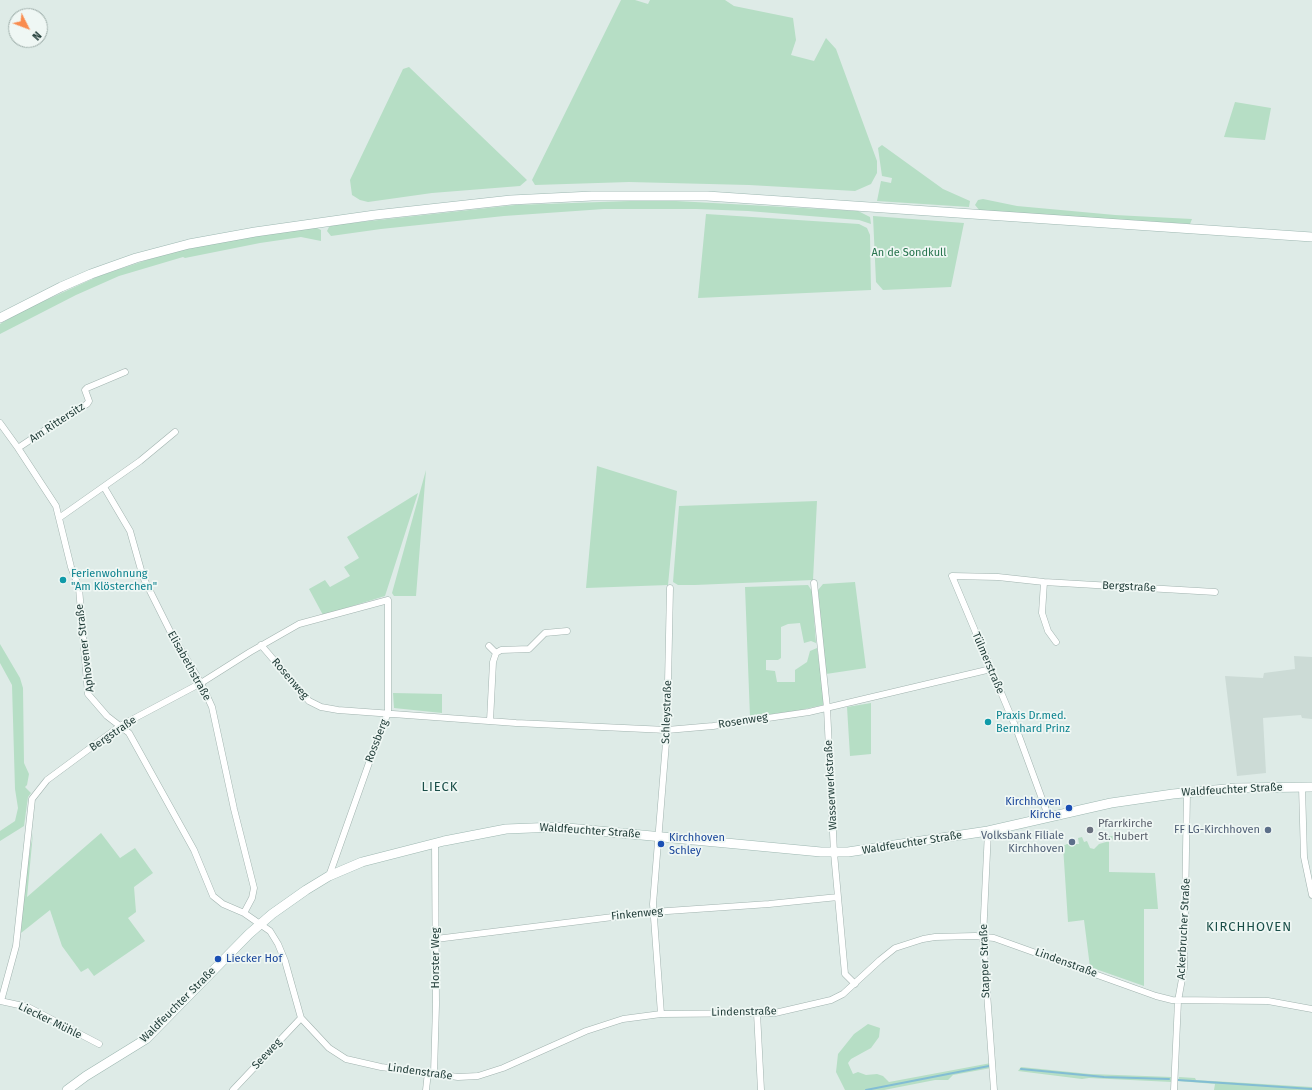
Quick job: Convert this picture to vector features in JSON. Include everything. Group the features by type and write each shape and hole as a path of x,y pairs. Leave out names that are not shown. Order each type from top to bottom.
{"street":[{"path":"0,318 61,287 98,272 136,258 188,244 255,232 374,215 511,200 592,196 707,196 1312,237"},
{"name":"Am Rittersitz","path":"18,448 87,404 88,401 85,390 87,388 125,372"},
{"name":"Aphovener Straße","path":"0,423 56,506 71,567 79,588 88,694 107,716 129,733 194,850 213,896 222,904 244,913 261,924"},
{"path":"59,518 140,461 175,432"},
{"name":"Elisabethstraße","path":"104,487 130,531 143,577 148,589 170,631 202,683 212,707 234,809 254,888 244,913"},
{"name":"Bergstraße","path":"952,576 1215,592"},
{"name":"Tülmerstraße","path":"952,576 1022,743 1050,818"},
{"path":"1044,582 1042,613 1048,632 1056,642"},
{"name":"Wasserwerkstraße","path":"814,583 827,708 834,853 845,974 855,984"},
{"name":"Schleystraße","path":"662,1014 653,912 667,730 670,588"},
{"name":"Bergstraße","path":"0,1001 16,946 32,799 47,780 120,726 202,683 261,645 299,624 388,600"},
{"name":"Rossberg","path":"329,876 388,713 388,600"},
{"path":"490,721 493,662 496,653 501,650 529,649 545,633 567,631"},
{"name":"Rosenweg","path":"261,645 312,704 321,707 338,710 490,721 667,730 713,726 827,708 990,669"},
{"path":"488,646 496,653"},
{"path":"1302,787 1304,857 1312,895"},
{"name":"Waldfeuchter Straße","path":"67,1090 86,1076 146,1039 235,947 288,902 329,876 362,862 435,844 483,833 530,827 557,827 659,835 834,853 915,843 988,831 1050,818 1111,802 1187,792 1236,788 1312,787"},
{"name":"Ackerbrucher Straße","path":"1174,1090 1178,1001 1184,968 1185,947 1187,792"},
{"name":"Stapper Straße","path":"988,831 983,936 994,1090"},
{"name":"Horster Weg","path":"426,1090 431,1073 436,938 435,844"},
{"name":"Finkenweg","path":"436,938 653,912 769,904 838,897"},
{"name":"Lindenstraße","path":"261,924 270,930 278,944 285,961 301,1018 329,1048 346,1059 381,1067 470,1077 488,1074 603,1025 622,1019 662,1014 775,1013 831,1000 843,994 895,948 935,937 983,936 1014,944 1156,996 1178,1001 1268,1001 1312,1009"},
{"name":"Liecker Mühle","path":"0,1001 28,1008 99,1044"},
{"path":"757,1013 761,1090"},
{"name":"Seeweg","path":"233,1090 301,1018"}],"shaded area":[{"path":"1294,656 1312,657 1312,719 1302,718 1301,715 1263,718 1266,773 1237,776 1225,676 1263,678 1264,673 1295,669"}],"green space":[{"path":"621,0 635,0 648,4 650,0 725,0 734,6 793,18 796,40 791,55 814,61 826,38 836,49 877,161 877,173 871,184 855,191 749,185 629,182 535,185 532,180"},
{"path":"409,67 527,180 520,186 432,193 368,202 360,200 352,195 350,180 403,69"},
{"path":"1235,102 1271,108 1265,140 1224,137"},
{"path":"882,145 943,189 970,201 969,207 877,201 881,181 891,183 892,178 882,176 878,148"},
{"path":"983,199 1017,206 1115,215 1192,219 1190,224 980,211 975,205 978,200"},
{"path":"658,200 858,211 870,217 871,224 859,220 748,211 696,209 604,209 504,216 381,229 331,236 327,231 329,227 333,225 515,205"},
{"path":"706,214 859,224 867,228 870,235 871,290 698,298"},
{"name":"An de Sondkull","path":"873,216 964,223 951,287 883,290 876,282"},
{"path":"315,227 321,230 321,241 301,237 260,243 185,258 183,257 119,276 76,295 0,334 0,324 24,310 99,276 171,252 228,240"},
{"path":"597,466 677,491 668,585 586,588"},
{"path":"426,470 416,596 394,596 392,593"},
{"path":"418,493 385,596 323,615 309,589 325,580 330,587 350,576 344,567 359,558 347,537"},
{"path":"817,501 813,580 695,585 678,585 673,582 679,506"},
{"path":"855,582 866,668 826,674 818,590 823,584"},
{"path":"808,585 812,591 816,643 811,641 804,643 800,623 788,624 781,627 781,658 778,660 766,660 766,670 775,671 777,682 795,682 795,670 807,662 810,651 817,648 824,696 823,705 796,711 750,717 745,587"},
{"path":"0,644 20,678 23,688 24,763 29,774 27,785 25,787 31,793 28,797 24,826 0,841 0,831 15,821 18,808 15,789 12,685 0,663"},
{"path":"393,693 442,694 442,713 394,708"},
{"path":"871,703 871,754 850,756 847,707"},
{"path":"33,833 27,897 101,833 120,858 135,848 153,873 134,887 136,912 128,918 145,941 94,976 88,968 81,972 62,946 50,910 21,933 22,896"},
{"path":"1118,835 1118,839 1109,840 1109,872 1155,873 1158,909 1144,909 1144,986 1090,967 1084,920 1068,922 1063,846 1067,844 1079,844 1078,838 1082,837 1084,842 1087,841 1090,848 1094,849 1099,844 1106,842 1105,837"},
{"path":"868,1024 880,1028 879,1037 871,1048 851,1059 848,1063 853,1074 858,1072 866,1075 877,1074 883,1076 889,1082 991,1063 991,1068 953,1075 948,1080 935,1080 884,1090 845,1090 836,1072 838,1054 854,1034"},
{"path":"1021,1067 1090,1074 1172,1077 1172,1082 1089,1078 1082,1079 1018,1071"},
{"path":"1179,1077 1195,1078 1196,1080 1312,1087 1312,1090 1214,1090 1215,1084 1178,1081"}],"waterway":[{"path":"866,1090 989,1066"},
{"path":"1021,1069 1104,1077 1169,1079"},
{"path":"1178,1080 1312,1089"}],"place":[{"name":"Ferienwohnung \"Am Klösterchen\"","path":"63,580"},
{"name":"Praxis Dr.med. Bernhard Prinz","path":"988,722"},
{"name":"Kirchhoven Kirche","path":"1069,808"},
{"name":"Pfarrkirche St. Hubert","path":"1090,830"},
{"name":"FF LG-Kirchhoven","path":"1268,830"},
{"name":"Volksbank Filiale Kirchhoven","path":"1072,842"},
{"name":"Kirchhoven Schley","path":"661,844"},
{"name":"Liecker Hof","path":"218,959"}],"district":[{"name":"LIECK","path":"440,787"},
{"name":"KIRCHHOVEN","path":"1249,927"}]}
